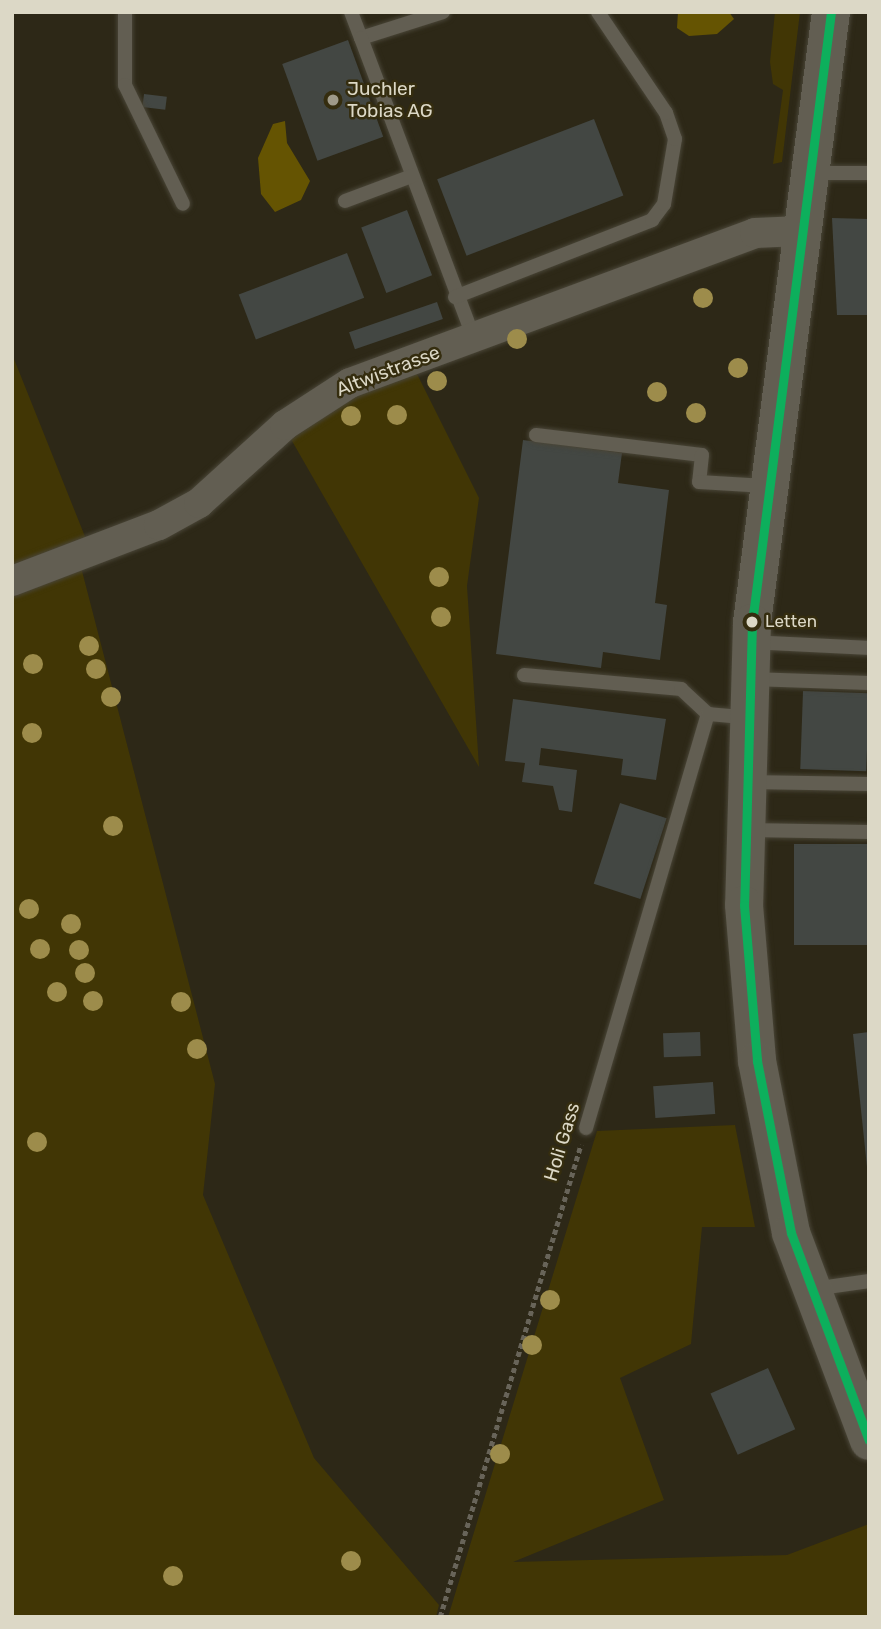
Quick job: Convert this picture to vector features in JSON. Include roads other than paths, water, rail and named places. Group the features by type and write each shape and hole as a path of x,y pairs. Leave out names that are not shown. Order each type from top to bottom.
{"street":[{"path":"831,12 766,486 748,679 727,715 743,782 742,830 757,1060 808,1290 866,1428"},
{"name":"Altwistrasse","path":"12,580 159,525 235,474 325,395 755,233 800,231"}],"lane":[{"path":"125,12 125,85 183,204"},
{"path":"351,12 455,297 474,338"},
{"path":"360,38 443,12"},
{"path":"455,297 652,220 664,204 675,139 666,113 598,12"},
{"path":"808,173 869,173"},
{"path":"345,201 412,176"},
{"path":"536,435 702,455 699,482 766,486"},
{"path":"750,642 869,648"},
{"path":"524,675 681,689 727,715"},
{"path":"748,679 869,683"},
{"name":"Holi Gass","path":"586,1128 727,715"},
{"path":"743,782 869,784"},
{"path":"742,830 869,832"},
{"path":"808,1290 869,1281"}],"place":[{"name":"Juchler Tobias AG","path":"333,100"},
{"name":"Letten","path":"752,622"}]}
